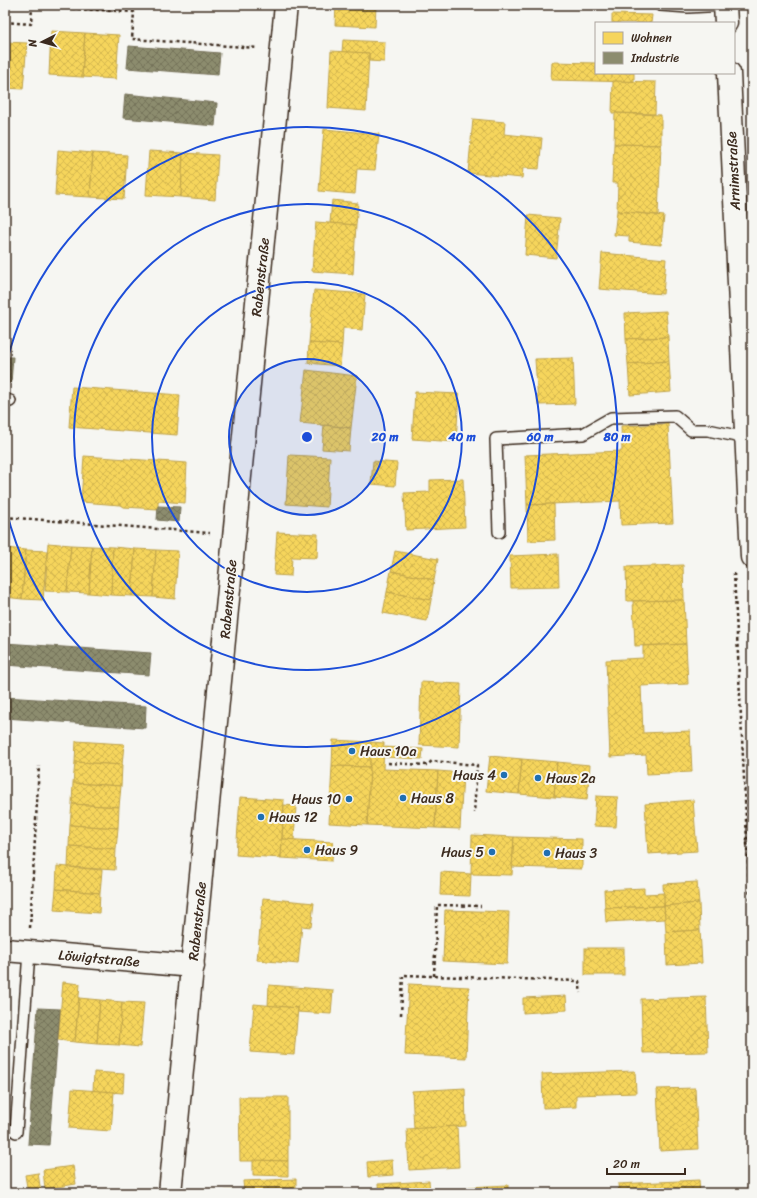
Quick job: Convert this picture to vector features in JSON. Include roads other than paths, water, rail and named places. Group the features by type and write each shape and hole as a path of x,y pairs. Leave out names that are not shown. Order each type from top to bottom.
{"street":[{"name":"Rabenstraße","path":"170,1193 286,5"},
{"path":"725,5 726,22"},
{"name":"Arnimstraße","path":"729,74 752,557"},
{"name":"Löwigtstraße","path":"5,950 192,966"}],"lane":[{"path":"660,5 688,7 725,5"},
{"path":"499,532 496,439 583,434 611,418 675,416 691,430 708,430 746,438"},
{"path":"16,1132 29,952"}],"place":[{"name":"Haus 10a","path":"352,751"},
{"name":"Haus 4","path":"504,775"},
{"name":"Haus 2a","path":"538,778"},
{"name":"Haus 8","path":"403,798"},
{"name":"Haus 10","path":"349,799"},
{"name":"Haus 12","path":"261,817"},
{"name":"Haus 9","path":"307,850"},
{"name":"Haus 5","path":"492,852"},
{"name":"Haus 3","path":"547,853"}]}
